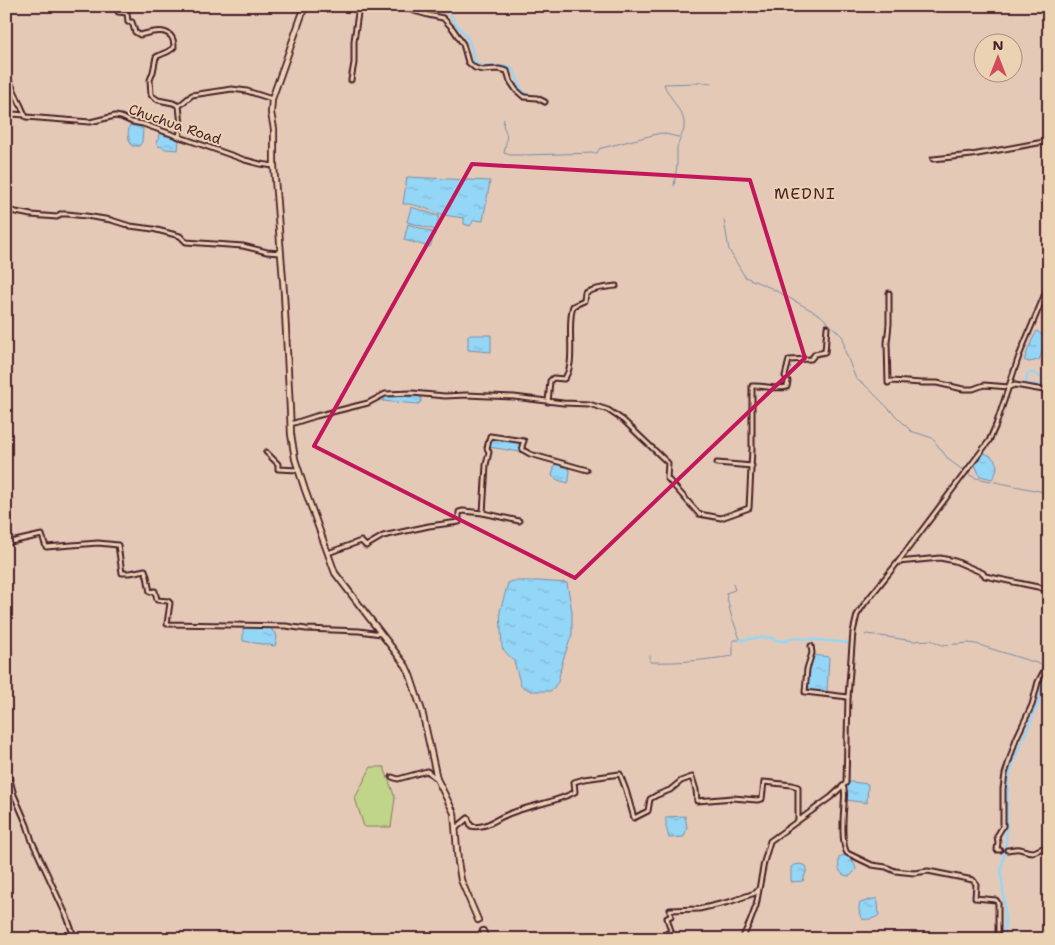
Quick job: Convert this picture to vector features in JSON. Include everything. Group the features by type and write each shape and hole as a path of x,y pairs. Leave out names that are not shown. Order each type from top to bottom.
{"main road":[{"path":"305,6 272,99 271,113 274,129 274,166 284,293 291,434 299,470 335,573 406,666 410,675 422,711 437,780 454,813 457,853 462,880 478,920"},
{"path":"482,931 486,939"}],"street":[{"path":"117,6 118,12 127,13 128,22 134,24 135,32 140,35 159,32 170,34 173,38 174,47 170,51 156,57 150,87 151,95 158,100 179,106"},
{"path":"351,80 358,6"},
{"path":"396,6 443,18 458,36 463,44 468,62 475,68 482,70 508,70 510,81 524,97 537,98 545,102"},
{"path":"6,73 25,115"},
{"path":"179,106 192,95 232,89 248,91 272,99"},
{"path":"179,106 181,125 179,137"},
{"name":"Chuchua Road","path":"6,118 13,114 25,115 26,117 90,122 111,117 121,117 260,164 274,166"},
{"path":"933,158 972,155 1049,141"},
{"path":"6,210 47,217 57,217 60,214 86,216 165,232 180,236 186,242 243,246 280,253"},
{"path":"742,939 753,914 770,841 846,783 848,697 853,632 857,615 864,603 898,562 989,441 1019,356 1049,284"},
{"path":"548,402 552,378 564,379 567,375 571,356 570,322 573,306 584,301 585,293 588,291 616,286"},
{"path":"889,293 888,383 891,381 937,383 963,389 973,389 984,385 1009,387 1015,385 1049,391"},
{"path":"291,424 368,403 385,394 412,393 445,396 514,397 548,402 589,404 608,410 623,420 668,463 667,478 698,514 721,518 749,508 752,466 752,386 787,387 788,381 785,376 789,360 811,359 815,354 825,352 826,327"},
{"path":"482,513 489,452 487,448 490,436 524,441 523,450 530,454 587,470"},
{"path":"266,452 278,464 278,469 299,470"},
{"path":"717,464 752,466"},
{"path":"328,553 361,541 366,546 383,536 429,526 459,522 459,512 463,510 518,521"},
{"path":"6,543 42,535 46,548 98,543 118,545 122,573 145,570 150,592 155,591 157,600 168,600 170,603 167,624 286,626 381,634"},
{"path":"898,562 940,558 955,561 990,578 1038,587 1049,591"},
{"path":"811,646 812,653 807,669 805,692 848,697"},
{"path":"1000,850 997,850 997,836 1003,826 1005,774 1016,739 1032,705 1038,682 1047,665"},
{"path":"6,766 14,795 27,824 32,841 67,917 75,939"},
{"path":"392,777 398,781 427,771 437,780"},
{"path":"456,828 468,818 472,826 482,827 506,815 570,795 575,792 574,782 620,774 634,818 648,811 650,800 657,795 692,777 697,801 733,798 762,799 764,782 798,787 798,820"},
{"path":"843,786 845,794 843,830 847,853 872,865 886,867 895,871 928,872 973,880 976,884 975,898 996,900 998,903 998,939"},
{"path":"1006,850 1017,848 1027,852 1034,852 1041,847 1049,847"},
{"path":"663,939 670,931 668,918 671,916 670,910 699,909 729,902 755,893 758,889"}],"highlighted area":[{"path":"472,164 750,180 805,358 575,578 314,446"}],"green space":[{"path":"371,767 384,767 395,798 391,827 364,827 355,798"}],"water":[{"path":"134,124 143,129 142,142 139,146 132,146 131,144 128,133 130,125"},
{"path":"161,133 179,140 178,150 165,149 158,146 156,141 159,140 158,137"},
{"path":"407,177 490,181 483,221 474,220 470,226 464,224 464,218 403,204"},
{"path":"411,207 439,216 436,230 407,222"},
{"path":"408,224 435,233 430,247 404,240"},
{"path":"1037,331 1042,335 1044,333 1045,345 1039,360 1029,362 1024,360"},
{"path":"468,335 491,335 491,352 468,350"},
{"path":"386,395 419,396 421,402 418,404 382,401"},
{"path":"491,437 522,442 520,452 489,447"},
{"path":"984,453 992,457 996,463 995,475 992,479 980,476 975,465"},
{"path":"555,464 566,466 570,470 568,483 552,476"},
{"path":"513,581 567,583 572,611 572,634 558,682 551,691 531,691 521,686 514,661 502,648 500,611 508,583"},
{"path":"243,626 272,628 277,638 275,646 243,641"},
{"path":"813,655 829,657 827,692 810,691 808,673"},
{"path":"847,782 868,784 867,803 846,800"},
{"path":"685,816 687,827 684,837 669,838 666,817"},
{"path":"844,855 852,861 856,868 850,876 841,873 840,870 839,857"},
{"path":"800,864 806,866 807,869 803,881 791,882 791,867"},
{"path":"877,898 879,915 871,919 862,919 859,911 860,903"}],"waterway":[{"path":"447,6 455,22 467,37 476,63 486,67 509,67 515,73 522,89 529,96"},
{"path":"674,186 677,147 684,129 684,121 664,84 711,83"},
{"path":"504,119 503,126 506,133 504,153 510,155 597,153 600,148 661,133 681,136"},
{"path":"724,220 729,250 745,277 771,288 820,315 843,337 845,351 856,379 865,385 911,431 932,438 949,460 964,471"},
{"path":"1029,373 1034,373 1046,381 1044,386 1037,386 1035,384 1030,386 1026,383 1029,373"},
{"path":"967,474 976,478 1049,493"},
{"path":"733,584 735,590 726,593 731,615 740,639 743,640"},
{"path":"865,635 914,641 931,640 942,645 976,644 1049,667"},
{"path":"740,640 769,637 785,641 794,638 851,643"},
{"path":"650,656 650,662 692,661 733,656 733,640 740,640"},
{"path":"1005,939 1005,909 1001,871 1006,841 1008,779 1016,755 1039,702 1045,673 1049,669"}],"district":[{"name":"MEDNI","path":"805,193"}]}
